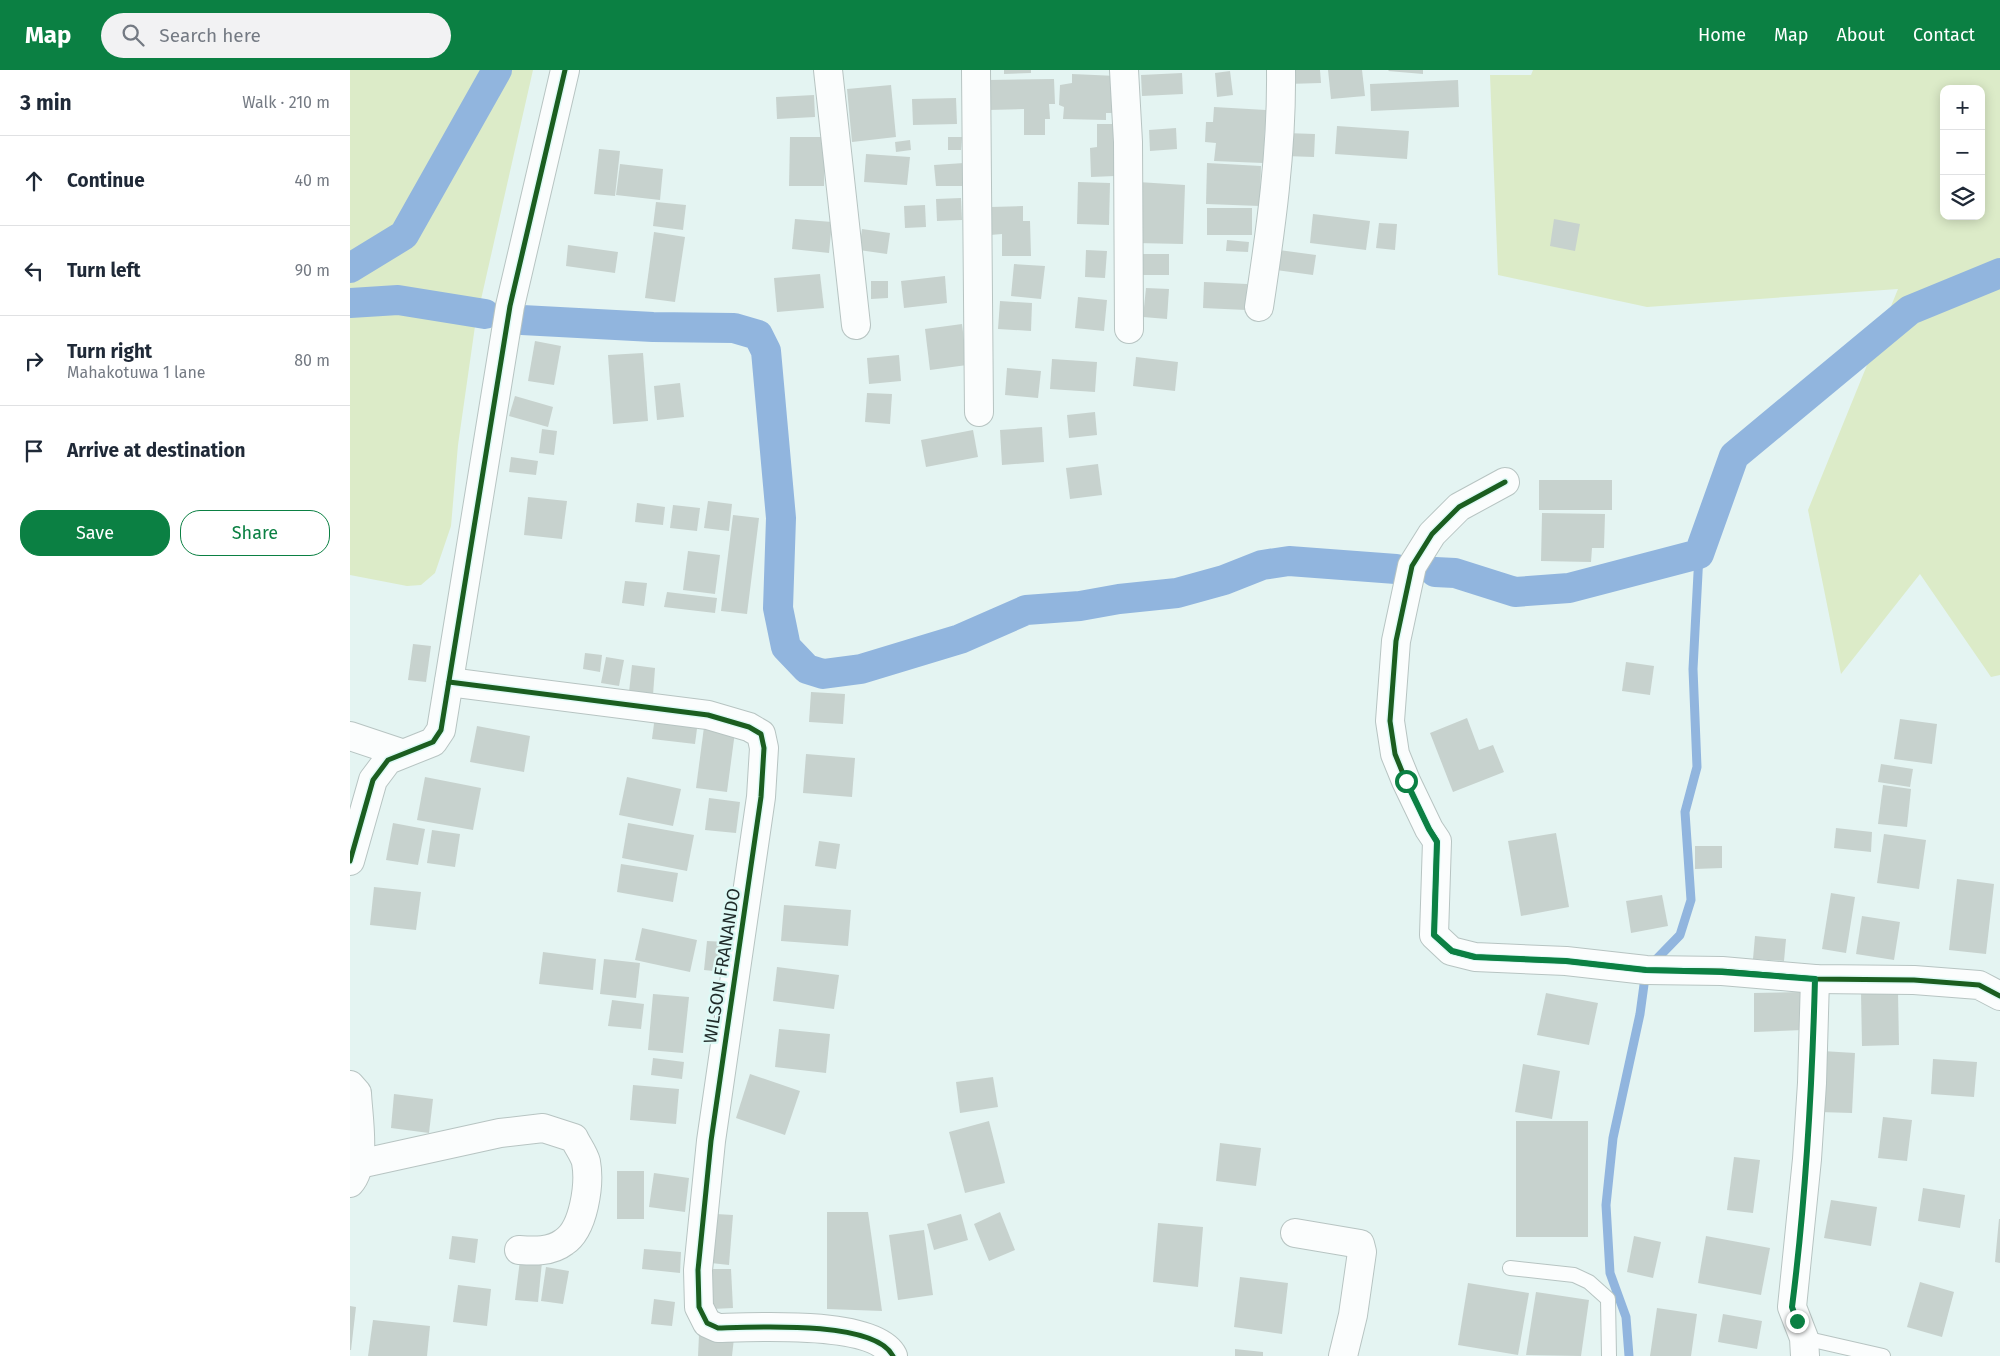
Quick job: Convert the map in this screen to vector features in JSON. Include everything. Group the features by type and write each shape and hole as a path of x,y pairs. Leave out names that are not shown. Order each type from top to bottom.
{"street":[{"path":"350,861 373,780 388,760 433,742 441,730 510,306 564,70"},
{"path":"828,70 856,325"},
{"path":"976,70 979,412"},
{"path":"1124,70 1128,142 1129,328"},
{"path":"1259,307 1274,205 1282,101 1281,70"},
{"path":"1505,482 1459,507 1432,534 1412,566 1396,641 1390,721 1395,754 1406,781 1437,842 1434,935 1452,951 1475,957 1566,961 1646,970 1722,972 1815,979 1914,980 1979,985 2000,996"},
{"name":"WILSON FRANANDO","path":"449,682 708,715 749,727 761,734 764,748 761,797 711,1141 698,1270 699,1307 707,1323 718,1328 797,1328 844,1332 875,1339 890,1350 893,1356"},
{"path":"350,736 401,754"},
{"path":"1804,1347 1792,1307 1812,1092 1815,979"},
{"path":"350,1085 357,1093 355,1173 500,1133 543,1128 574,1138 586,1161 587,1194 580,1222 565,1242 540,1252 519,1250"},
{"path":"1294,1233 1360,1244 1362,1252 1353,1315 1343,1356"}],"lane":[{"path":"1510,1268 1574,1275 1589,1282 1608,1299 1609,1356"},
{"path":"1804,1347 1883,1356"}],"green space":[{"path":"350,70 533,70 475,326 458,445 451,526 435,573 421,585 407,586 350,575"},
{"path":"1533,70 2000,70 2000,675 1991,677 1920,574 1841,674 1808,510 1898,289 1647,307 1498,275 1490,75 1531,75"}],"building":[{"path":"1004,70 1031,70 1031,73 1004,74"},
{"path":"1287,70 1320,70 1321,83 1287,84"},
{"path":"1328,70 1362,70 1365,96 1331,99"},
{"path":"1423,70 1423,74 1388,71"},
{"path":"1230,71 1233,95 1217,97 1215,73"},
{"path":"1182,73 1183,94 1142,96 1141,75"},
{"path":"1072,74 1117,76 1115,113 1106,113 1106,120 1063,119 1064,107 1059,105 1060,85 1072,83"},
{"path":"1054,79 1055,104 1049,104 1050,119 1045,119 1045,135 1024,135 1024,109 988,110 988,80"},
{"path":"1458,80 1459,107 1371,111 1370,84"},
{"path":"891,85 896,137 852,142 847,89"},
{"path":"814,95 815,117 777,119 776,97"},
{"path":"956,98 957,124 913,125 912,99"},
{"path":"1214,107 1266,110 1263,163 1214,161 1216,143 1205,142 1206,122 1213,122"},
{"path":"1097,124 1115,124 1115,176 1091,177 1090,148 1097,147"},
{"path":"1337,126 1409,131 1407,159 1335,154"},
{"path":"1176,128 1177,149 1150,151 1149,130"},
{"path":"1285,133 1315,134 1314,157 1285,156"},
{"path":"790,137 825,137 824,186 789,186"},
{"path":"948,137 962,137 961,150 948,150"},
{"path":"910,140 911,150 896,152 895,142"},
{"path":"599,149 620,151 615,196 594,194"},
{"path":"866,154 910,157 907,185 864,182"},
{"path":"964,163 964,186 936,186 934,165"},
{"path":"1207,163 1261,166 1260,206 1206,204"},
{"path":"620,164 663,169 660,200 616,195"},
{"path":"1078,182 1110,183 1109,225 1077,224"},
{"path":"1138,182 1185,185 1183,244 1136,243"},
{"path":"961,198 962,220 937,221 936,199"},
{"path":"656,202 686,205 683,230 653,226"},
{"path":"925,205 926,227 905,228 904,206"},
{"path":"1023,206 1023,221 1030,221 1031,256 1002,256 1002,234 990,235 991,207"},
{"path":"1207,208 1252,208 1252,235 1207,235"},
{"path":"1313,214 1370,221 1366,250 1310,243"},
{"path":"795,219 832,222 829,253 792,249"},
{"path":"1554,219 1580,224 1575,251 1550,246"},
{"path":"1379,223 1397,224 1395,250 1376,248"},
{"path":"862,229 890,233 887,254 859,250"},
{"path":"654,232 685,237 675,302 645,298"},
{"path":"1227,240 1249,242 1248,252 1226,251"},
{"path":"568,245 618,252 615,273 566,266"},
{"path":"1086,250 1107,251 1105,278 1085,277"},
{"path":"1279,250 1316,255 1313,275 1276,270"},
{"path":"1143,254 1169,254 1169,275 1143,275"},
{"path":"1014,264 1045,266 1041,299 1011,296"},
{"path":"820,274 824,308 777,312 774,278"},
{"path":"945,276 947,303 904,308 901,281"},
{"path":"871,281 888,281 888,298 871,299"},
{"path":"1204,282 1247,284 1246,310 1203,308"},
{"path":"1146,288 1169,289 1167,319 1143,317"},
{"path":"1078,297 1107,300 1104,331 1075,328"},
{"path":"1000,301 1032,303 1031,331 998,329"},
{"path":"962,324 967,365 930,370 925,329"},
{"path":"535,341 561,346 554,385 528,381"},
{"path":"643,353 648,421 613,424 608,355"},
{"path":"899,355 901,381 869,384 867,358"},
{"path":"1136,357 1178,362 1175,391 1133,386"},
{"path":"1052,359 1097,362 1095,392 1050,389"},
{"path":"1007,368 1041,371 1038,398 1005,395"},
{"path":"680,383 684,417 657,420 654,386"},
{"path":"867,393 892,394 890,424 865,422"},
{"path":"515,396 553,407 548,427 509,416"},
{"path":"1095,412 1097,435 1069,438 1067,415"},
{"path":"1042,427 1044,462 1002,465 1000,430"},
{"path":"542,429 557,431 554,455 539,453"},
{"path":"973,430 978,457 926,467 921,440"},
{"path":"511,457 538,461 536,475 509,472"},
{"path":"1098,464 1102,495 1070,499 1066,468"},
{"path":"1539,480 1612,480 1612,510 1539,510"},
{"path":"528,497 567,501 562,539 524,535"},
{"path":"708,501 732,504 729,531 704,528"},
{"path":"637,503 665,507 663,525 635,522"},
{"path":"673,505 700,508 697,531 670,528"},
{"path":"1542,513 1605,514 1604,548 1592,548 1591,562 1541,561"},
{"path":"733,515 759,518 747,614 721,611"},
{"path":"688,551 720,555 715,594 683,590"},
{"path":"625,581 647,583 644,606 622,603"},
{"path":"667,592 717,598 715,613 664,607"},
{"path":"413,644 431,646 426,682 408,680"},
{"path":"585,653 602,655 600,672 583,669"},
{"path":"606,657 624,660 619,686 601,683"},
{"path":"1626,662 1654,666 1650,695 1622,691"},
{"path":"632,665 655,668 653,695 629,692"},
{"path":"811,692 845,694 843,724 809,722"},
{"path":"655,716 698,721 695,744 652,739"},
{"path":"1467,718 1479,750 1493,745 1504,772 1453,792 1430,733"},
{"path":"1900,719 1937,724 1932,764 1894,759"},
{"path":"477,726 530,736 524,772 470,762"},
{"path":"704,727 735,732 727,792 696,788"},
{"path":"806,754 855,758 852,797 803,793"},
{"path":"1881,764 1913,769 1910,787 1878,782"},
{"path":"425,777 481,788 473,830 417,820"},
{"path":"627,777 681,789 673,826 619,815"},
{"path":"1883,785 1911,789 1907,827 1878,824"},
{"path":"709,798 740,802 736,833 705,830"},
{"path":"393,823 425,829 418,865 386,860"},
{"path":"628,823 694,835 687,871 622,858"},
{"path":"1836,828 1872,832 1871,852 1834,848"},
{"path":"432,830 460,834 455,867 427,863"},
{"path":"1556,833 1569,907 1521,916 1508,841"},
{"path":"1884,834 1926,840 1919,889 1877,883"},
{"path":"819,841 840,844 836,869 815,866"},
{"path":"1695,846 1722,846 1722,868 1695,869"},
{"path":"621,864 678,873 673,902 617,892"},
{"path":"1957,879 1994,884 1986,954 1949,950"},
{"path":"374,887 421,892 416,930 370,925"},
{"path":"1831,893 1855,897 1846,953 1822,949"},
{"path":"1662,895 1668,926 1631,933 1626,901"},
{"path":"784,905 851,910 848,946 781,941"},
{"path":"1862,916 1900,922 1894,960 1856,954"},
{"path":"642,928 697,940 690,972 635,960"},
{"path":"1755,936 1786,939 1784,961 1753,959"},
{"path":"707,941 726,942 723,972 704,970"},
{"path":"543,952 596,959 593,990 539,984"},
{"path":"604,959 640,963 636,998 600,994"},
{"path":"777,967 839,975 834,1009 773,1001"},
{"path":"1802,992 1803,1030 1754,1032 1754,993"},
{"path":"1898,992 1899,1045 1862,1046 1861,993"},
{"path":"1546,993 1598,1003 1589,1045 1537,1035"},
{"path":"653,994 689,997 683,1053 648,1050"},
{"path":"612,1000 644,1004 641,1029 608,1026"},
{"path":"779,1029 830,1034 826,1073 775,1067"},
{"path":"1822,1051 1855,1053 1852,1113 1819,1112"},
{"path":"653,1058 684,1062 682,1079 651,1075"},
{"path":"1933,1059 1977,1062 1974,1097 1931,1094"},
{"path":"1523,1064 1560,1071 1552,1119 1515,1112"},
{"path":"750,1074 800,1091 785,1135 736,1118"},
{"path":"993,1077 998,1107 960,1113 956,1082"},
{"path":"633,1085 679,1089 676,1124 630,1120"},
{"path":"394,1094 433,1099 429,1133 391,1128"},
{"path":"1883,1117 1912,1120 1907,1161 1878,1158"},
{"path":"989,1121 1005,1183 965,1193 949,1132"},
{"path":"1516,1121 1588,1121 1588,1237 1516,1237"},
{"path":"1220,1143 1261,1148 1256,1186 1216,1181"},
{"path":"1734,1157 1760,1160 1753,1213 1727,1210"},
{"path":"617,1171 644,1171 644,1219 617,1219"},
{"path":"654,1173 689,1178 685,1212 649,1207"},
{"path":"1923,1188 1965,1195 1960,1228 1918,1221"},
{"path":"1831,1200 1877,1207 1871,1246 1824,1238"},
{"path":"827,1212 868,1212 882,1311 827,1309"},
{"path":"1000,1212 1015,1250 989,1261 974,1224"},
{"path":"716,1214 733,1215 729,1265 711,1263"},
{"path":"961,1214 968,1240 934,1250 927,1224"},
{"path":"2000,1219 2000,1263 1995,1262"},
{"path":"1158,1223 1203,1227 1198,1287 1153,1282"},
{"path":"924,1230 933,1295 898,1300 889,1235"},
{"path":"452,1236 478,1239 475,1263 449,1259"},
{"path":"1634,1236 1661,1242 1653,1278 1627,1272"},
{"path":"1706,1236 1770,1248 1761,1295 1698,1283"},
{"path":"644,1249 681,1252 680,1273 642,1269"},
{"path":"520,1260 542,1262 538,1302 515,1300"},
{"path":"546,1267 569,1271 563,1304 541,1301"},
{"path":"710,1269 731,1269 733,1308 712,1309"},
{"path":"1240,1277 1288,1283 1282,1334 1234,1327"},
{"path":"1920,1282 1954,1292 1942,1337 1907,1327"},
{"path":"1468,1283 1529,1293 1518,1355 1458,1345"},
{"path":"458,1285 491,1289 487,1326 453,1322"},
{"path":"1536,1292 1589,1300 1581,1356 1526,1355"},
{"path":"654,1299 675,1302 672,1326 651,1324"},
{"path":"350,1306 356,1307 351,1350 350,1350"},
{"path":"1657,1308 1697,1314 1691,1356 1650,1356"},
{"path":"1723,1314 1762,1321 1757,1349 1718,1342"},
{"path":"373,1320 430,1326 427,1356 368,1356"},
{"path":"699,1335 734,1338 732,1356 698,1356"},
{"path":"1235,1349 1263,1352 1263,1356 1235,1356"}],"waterway":[{"path":"350,268 404,235 497,70"},
{"path":"1435,572 1455,573 1515,592 1569,588 1699,554 1734,456 1910,310 2000,273"},
{"path":"350,303 398,300 485,314"},
{"path":"522,320 653,327 734,328 758,335 766,351 781,518 778,608 786,647 807,669 823,674 861,669 960,639 1026,610 1080,606 1119,599 1177,593 1224,580 1262,565 1289,561 1396,569"},
{"path":"1629,1356 1626,1317 1610,1273 1606,1205 1613,1138 1640,1014 1646,970 1680,935 1691,900 1685,812 1697,767 1693,669 1699,554"}],"cycle path":[{"path":"350,861 373,780 388,760 433,742 441,730 510,306 565,70"},
{"path":"1505,482 1459,507 1432,534 1412,566 1396,641 1390,721 1395,754 1429,829 1437,841 1434,935 1451,951 1475,957 1566,961 1646,970 1722,971 1815,979 1914,980 1979,985 2000,996"},
{"path":"449,682 708,715 749,727 761,734 764,748 761,797 711,1141 698,1270 699,1307 707,1323 718,1328 784,1327 839,1331 863,1336 882,1344 893,1356"}],"route":[{"path":"1406,781 1437,842 1434,935 1452,951 1475,957 1566,961 1646,970 1722,972 1815,979 1812,1083 1807,1159 1792,1307 1797,1321"}]}
